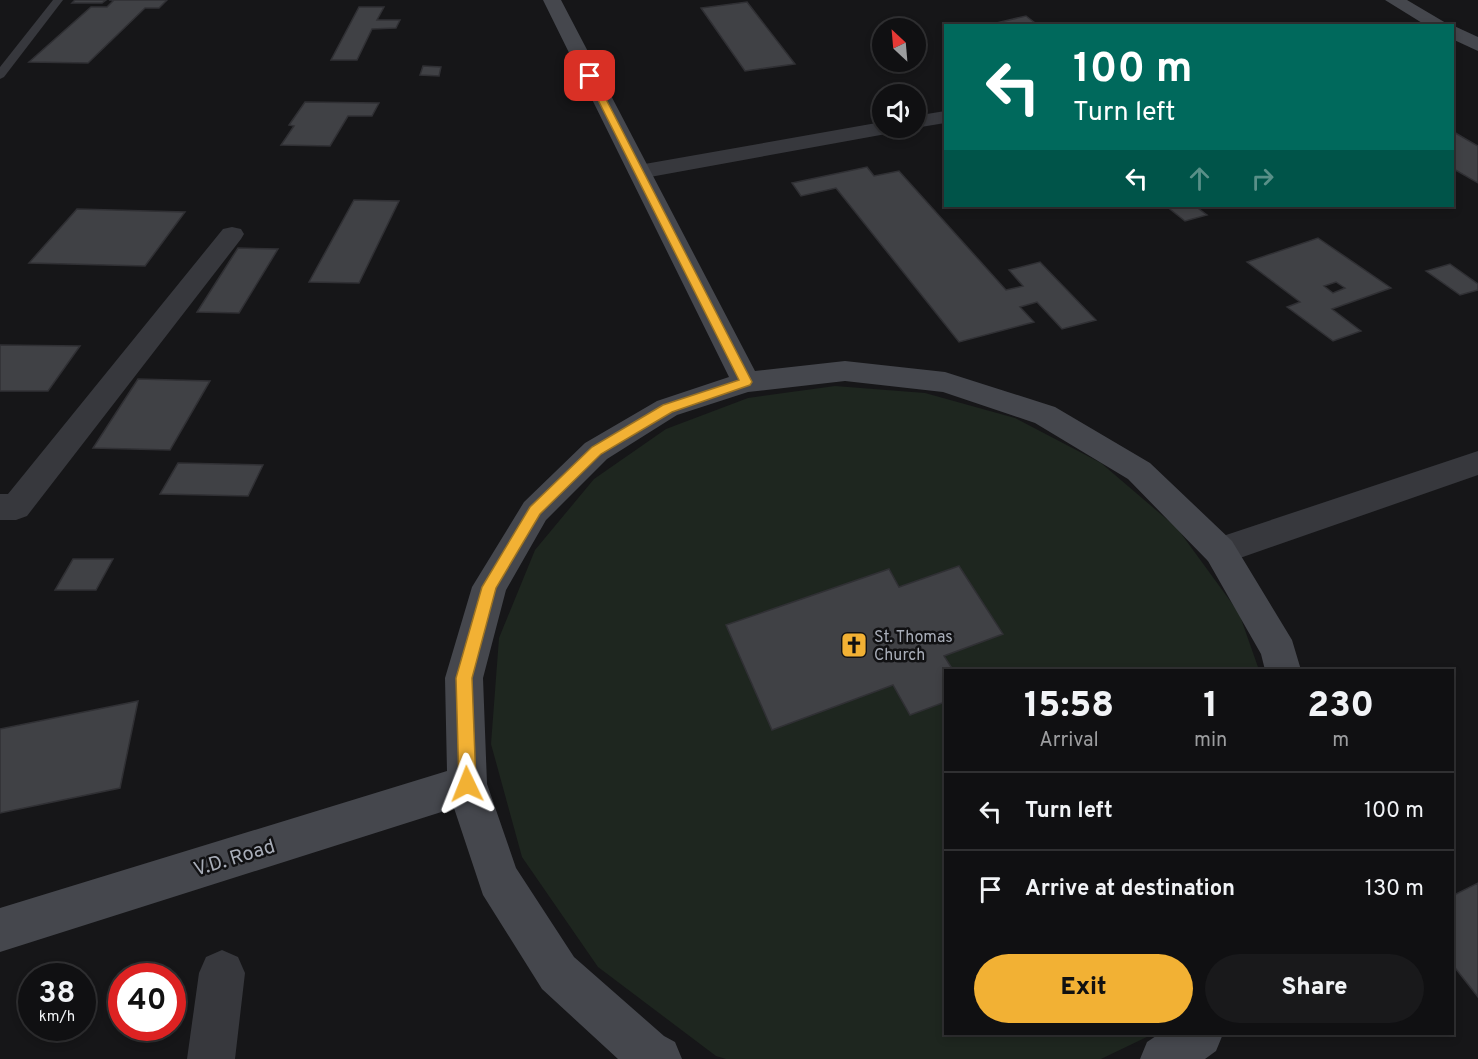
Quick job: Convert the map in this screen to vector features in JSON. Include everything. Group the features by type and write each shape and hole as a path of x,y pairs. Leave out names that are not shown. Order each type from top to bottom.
{"street":[{"path":"552,0 746,382"},
{"path":"1394,0 1438,24"},
{"path":"1454,32 1478,45"},
{"path":"926,120 944,117"},
{"path":"639,172 872,130"},
{"path":"0,507 16,507 232,234"},
{"path":"658,1059 647,1053 558,973 498,880 467,784 464,678 489,587 535,510 596,451 667,408 746,382 844,371 945,381 1045,415 1139,471 1220,551 1279,651 1283,669"},
{"path":"1220,551 1478,463"},
{"name":"V.D. Road","path":"0,930 467,784"},
{"path":"211,1059 222,973"},
{"path":"1164,1059 1198,1035"}],"lane":[{"path":"0,75 58,0"}],"shaded area":[{"path":"835,386 925,393 1015,418 1101,463 1177,528 1239,613 1259,669 944,669 944,1035 1151,1035 1101,1059 726,1059 716,1056 598,967 522,857 491,744 499,638 535,550 594,479 666,429 748,398"}],"building":[{"path":"75,0 106,0 102,3 72,3"},
{"path":"114,0 167,0 159,8 145,8 88,63 29,62 91,7 107,7"},
{"path":"747,2 795,64 745,71 701,8"},
{"path":"359,7 384,7 377,20 400,20 396,28 372,29 357,60 331,60"},
{"path":"1026,16 1036,24 997,24"},
{"path":"423,66 441,67 439,76 420,75"},
{"path":"305,102 379,103 372,116 348,116 330,146 281,145 294,126 289,125"},
{"path":"1454,132 1478,146 1478,183 1454,169"},
{"path":"867,167 874,176 899,171 1006,290 1023,286 1009,270 1040,262 1096,320 1062,329 1037,302 1020,307 1034,322 959,342 836,188 801,196 792,183"},
{"path":"354,200 399,201 359,283 309,282"},
{"path":"1167,207 1196,207 1207,215 1185,221"},
{"path":"77,209 185,212 145,266 29,263"},
{"path":"1318,238 1391,288 1332,309 1361,331 1333,341 1287,307 1300,302 1247,262","holes":["1336,282 1345,288 1333,293 1324,286"]},
{"path":"238,248 278,249 239,313 197,312"},
{"path":"1450,264 1478,284 1478,290 1460,295 1426,271"},
{"path":"0,345 80,346 48,391 0,391"},
{"path":"138,379 210,381 170,450 93,448"},
{"path":"178,463 263,465 248,496 160,494"},
{"path":"73,559 113,559 96,590 55,590"},
{"name":"St. Thomas Church","path":"959,566 1003,634 944,656 952,669 944,669 944,702 910,715 893,685 772,730 726,625 889,569 899,587"},
{"path":"138,701 120,788 0,813 0,729"},
{"path":"1478,883 1478,997 1454,967 1454,895"}],"place":[{"name":"St. Thomas Church","path":"854,645"}],"route":[{"path":"467,784 464,678 489,587 535,510 596,451 667,408 746,382 590,76"}]}
